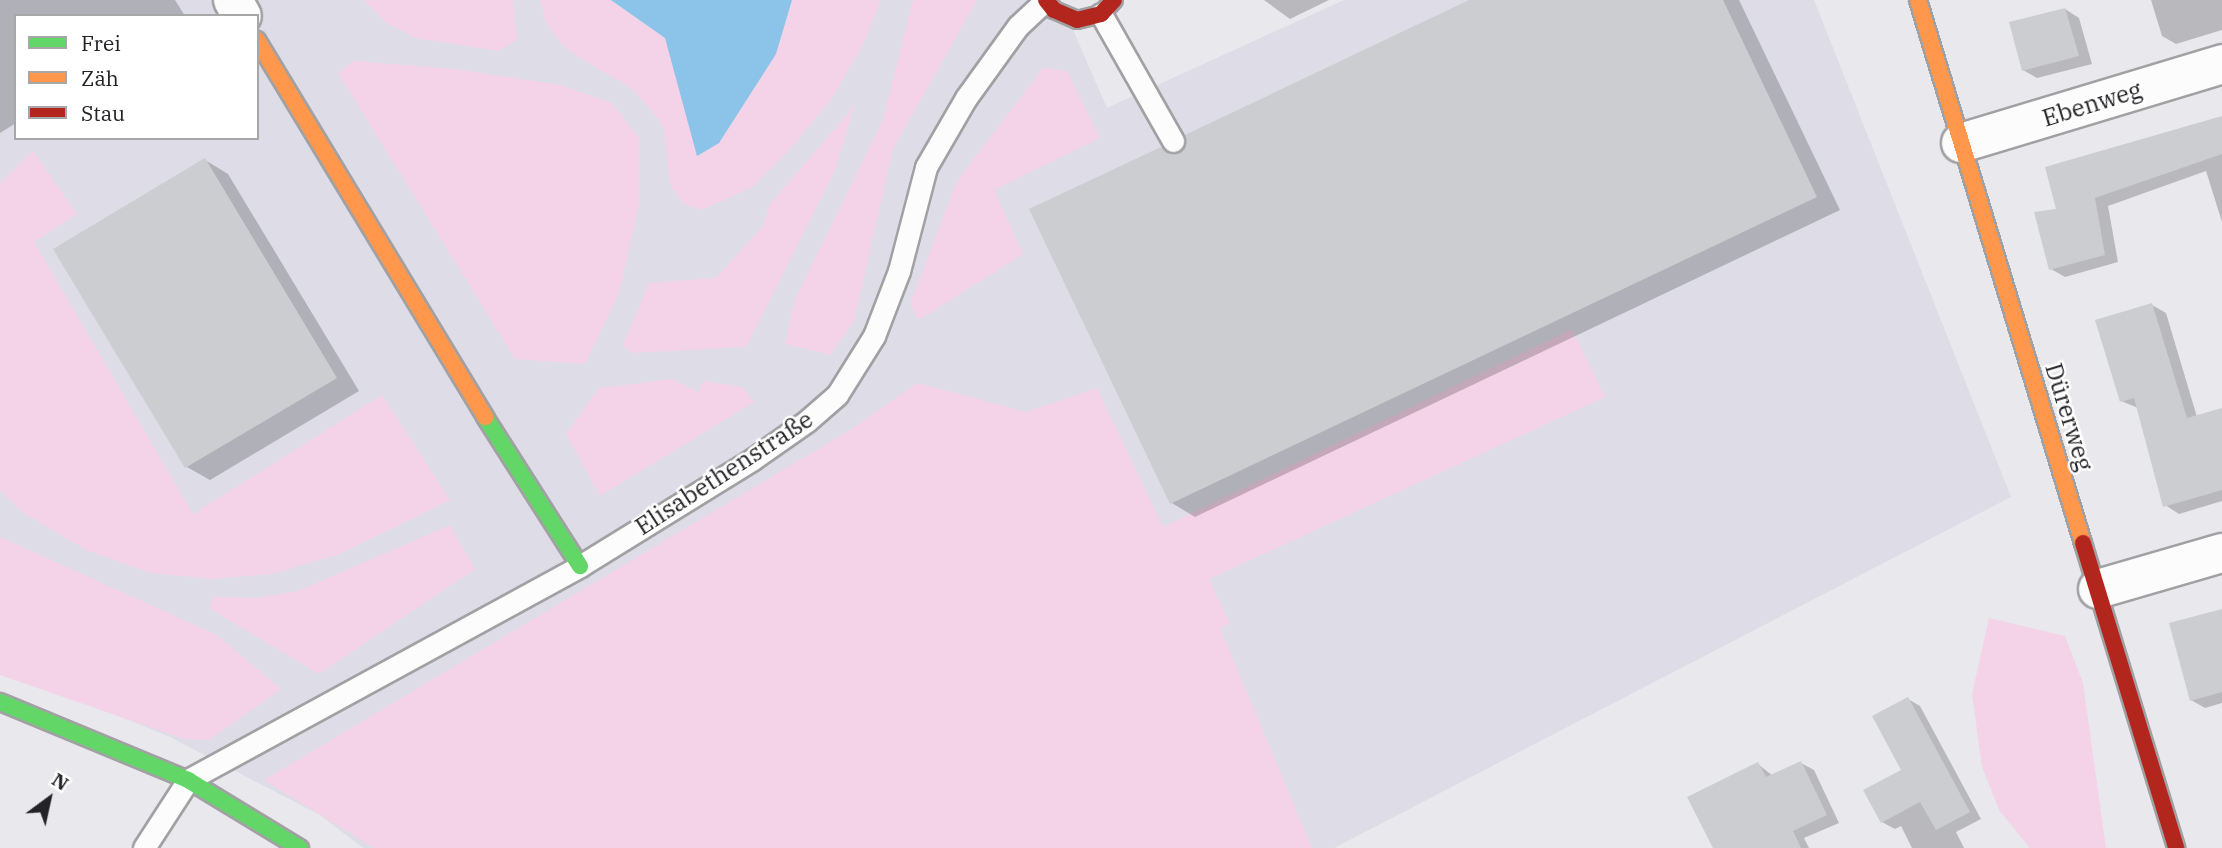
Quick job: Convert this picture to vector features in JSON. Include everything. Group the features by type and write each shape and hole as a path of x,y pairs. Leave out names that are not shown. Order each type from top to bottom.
{"street":[{"name":"Elisabethenstraße","path":"1046,0 1065,17 1077,20 1108,7"},
{"name":"Dürerweg","path":"1918,0 2176,848"},
{"path":"259,43 517,471 580,566"},
{"name":"Ebenweg","path":"1961,143 2222,65"},
{"path":"2098,589 2222,553"},
{"path":"0,702 188,780 300,848"}],"lane":[{"name":"Elisabethenstraße","path":"188,780 580,566 753,458 807,421 837,394 874,336 899,271 926,166 966,98 1018,26 1046,0"},
{"path":"1108,7 1173,141"},
{"path":"144,848 188,780"}],"shaded area":[{"path":"0,0 1060,0 1107,108 1344,0 1814,0 2011,497 1334,848 363,848 320,815 170,737 0,667"},
{"path":"363,0 513,0 517,39 499,51 415,38 387,23"},
{"path":"540,0 610,0 665,38 698,156 719,143 776,54 792,0 881,0 863,45 832,98 796,142 752,187 702,210 684,204 670,185 664,128 652,111 631,88 573,54 559,41 545,20"},
{"path":"913,0 977,0 893,149 854,321 830,355 785,344 795,299 883,120"},
{"path":"353,61 455,69 560,85 612,103 639,138 639,205 619,293 585,364 515,359 338,73"},
{"path":"1043,68 1067,71 1100,138 994,190 1023,254 919,320 910,304 957,181"},
{"path":"855,105 834,172 746,347 631,353 623,345 649,283 716,278 763,226 770,204"},
{"path":"33,151 77,214 34,242 193,514 382,395 450,500 340,554 271,574 211,579 151,573 88,551 23,513 0,490 0,184"},
{"path":"1572,329 1605,397 1209,579 1230,624 1220,628 1312,848 374,848 264,780 853,428 917,383 1026,412 1097,388 1163,527"},
{"path":"672,379 699,392 703,381 742,387 754,402 600,496 566,434 599,388"},
{"path":"450,525 475,569 319,674 210,609 212,597 257,598 298,591"},
{"path":"0,537 217,635 281,689 209,740 184,739 0,675"},
{"path":"1989,618 2065,636 2083,683 2106,848 2030,848 1999,810 1982,767 1972,694"}],"water":[{"path":"611,0 792,0 776,54 719,143 697,156 665,38"}],"building":[{"path":"1469,0 1723,0 1817,197 1170,504 1029,209 1161,147 1167,153 1179,153 1185,147 1185,135"},
{"path":"2065,8 2079,56 2022,71 2009,22"},
{"path":"2222,116 2222,154 2095,198 2105,255 2049,270 2034,212 2056,209 2045,167"},
{"path":"205,158 337,378 185,468 53,249"},
{"path":"2152,303 2187,418 2222,408 2222,490 2163,507 2134,398 2120,402 2095,320"},
{"path":"2222,609 2222,692 2190,701 2169,623"},
{"path":"1908,697 1970,812 1936,830 1920,802 1881,823 1863,790 1901,770 1872,716"},
{"path":"1801,761 1827,815 1793,831 1801,848 1713,848 1687,797 1758,762 1766,777"}],"traffic: fast":[{"path":"485,417 580,566"},
{"path":"0,702 188,780 300,848"}],"traffic: slow":[{"path":"1918,0 2083,543"},
{"path":"259,43 485,417"}],"traffic: jam":[{"path":"1046,0 1054,10 1077,20 1101,14 1114,0"},
{"path":"2083,543 2176,848"}]}
